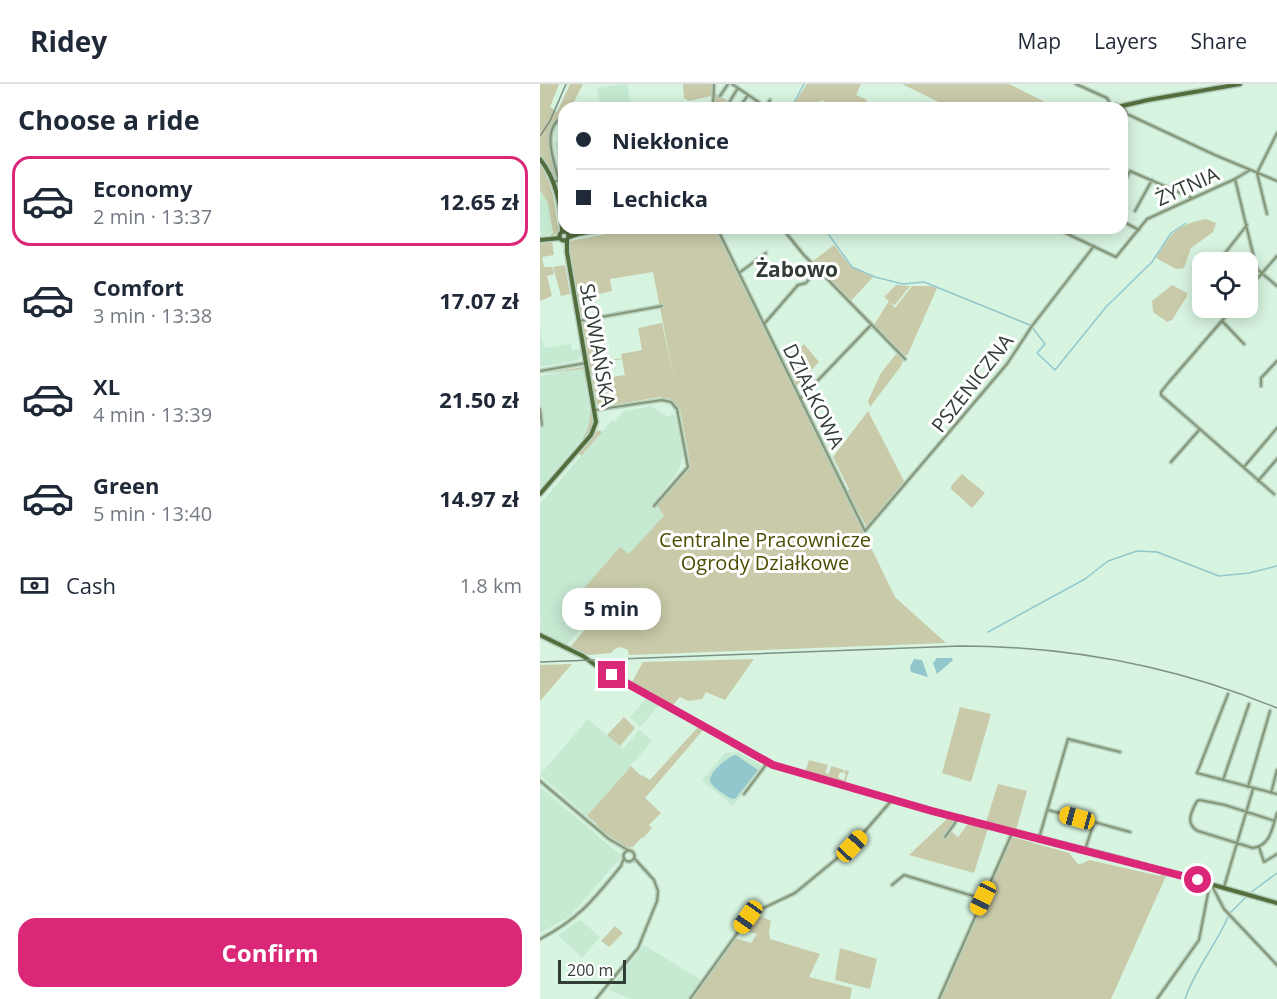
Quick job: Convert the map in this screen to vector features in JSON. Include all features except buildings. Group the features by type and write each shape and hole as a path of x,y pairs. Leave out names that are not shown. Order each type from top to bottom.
{"street":[{"path":"713,102 714,84"},
{"path":"720,96 730,84 757,101"},
{"path":"1076,84 1105,98 1108,102"},
{"path":"1128,104 1240,84"},
{"path":"730,101 738,88"},
{"path":"743,102 748,95"},
{"path":"1128,114 1277,181"},
{"path":"558,121 550,135 558,178"},
{"path":"1267,214 1257,173 1277,134"},
{"path":"540,159 554,182 558,181"},
{"name":"ŻYTNIA","path":"1068,234 1116,257 1148,219 1250,170"},
{"path":"1128,175 1130,171 1192,198"},
{"path":"1235,179 1256,266 1277,286"},
{"path":"1136,212 1152,180"},
{"name":"SŁOWIAŃSKA","path":"554,182 558,202"},
{"path":"1128,224 1138,230"},
{"path":"1226,252 1246,225"},
{"path":"540,240 578,234"},
{"name":"DZIAŁKOWA","path":"720,234 865,531"},
{"path":"787,234 905,359"},
{"name":"SŁOWIAŃSKA","path":"540,494 592,433 596,422 564,236"},
{"name":"PSZENICZNA","path":"865,531 1007,364 1032,326 1094,246"},
{"path":"739,273 766,253"},
{"path":"1258,278 1277,256"},
{"path":"764,324 798,285 806,283 818,268"},
{"path":"579,321 662,306"},
{"path":"1225,318 1168,382 1161,395 1274,494"},
{"path":"1222,321 1245,344"},
{"path":"800,399 872,324"},
{"path":"1261,386 1261,378 1277,361"},
{"path":"540,371 586,363"},
{"path":"595,410 662,400 671,402 677,409 689,462 688,467 654,506"},
{"path":"540,409 542,425"},
{"path":"1243,468 1277,428"},
{"path":"1171,462 1200,429"},
{"path":"1258,481 1277,459"},
{"path":"540,635 583,656 595,665 768,762 892,799 1210,883 1277,903"},
{"path":"1228,694 1197,773 1277,794"},
{"path":"1223,780 1249,704"},
{"path":"1248,787 1270,711"},
{"path":"1040,838 1068,739 1120,752"},
{"path":"744,794 768,762"},
{"path":"1271,793 1277,770"},
{"path":"540,781 620,846 633,852 634,858 654,880 658,891 657,901 638,948 596,999"},
{"path":"1224,888 1253,788"},
{"path":"690,999 751,914 795,893 852,846 892,799"},
{"path":"1275,820 1206,800 1197,801 1190,820 1192,828 1253,848 1258,847 1270,837 1275,820 1277,813"},
{"path":"1048,810 1130,832"},
{"path":"945,837 957,817"},
{"path":"1086,850 1094,822"},
{"path":"939,999 1013,831"},
{"path":"620,846 628,860 642,867"},
{"path":"1258,847 1263,862 1277,854"},
{"path":"624,853 628,850"},
{"path":"540,939 566,925 581,913 621,866 634,858"},
{"path":"892,885 904,875 983,898"},
{"path":"1210,883 1224,909 1277,965"},
{"path":"1157,999 1199,940 1210,883"}],"shaded area":[{"path":"627,84 631,102 600,102 597,88"},
{"path":"558,141 558,159 555,143"},
{"path":"540,190 548,203 553,233 540,237"},
{"path":"540,330 544,348 571,344 572,350 580,349 581,355 578,360 540,367"},
{"path":"583,368 591,420 588,432 540,488 540,376"},
{"path":"651,406 666,416 672,414 675,416 683,455 679,470 655,501 664,516 629,555 620,548 572,603 589,619 567,645 540,630 542,619 540,617 540,504 612,420 615,422 624,411"},
{"path":"646,699 659,705 640,727 630,717"},
{"path":"588,719 623,749 640,730 652,741 587,816 540,775"},
{"path":"738,752 761,765 762,770 733,806 703,779 725,753"},
{"path":"540,787 622,856 570,916 540,933"},
{"path":"580,920 600,937 582,958 558,935"},
{"path":"644,945 701,980 688,999 631,999 609,990"}],"green space":[{"path":"540,84 559,84 550,107 557,112 558,110 558,119 552,127 550,135 557,179 540,158"},
{"path":"570,84 583,84 574,102 562,102"},
{"path":"683,84 712,84 711,96 689,101 684,98"},
{"path":"807,84 861,84 856,95 867,100 866,102 824,102 823,100 796,102"},
{"path":"902,84 1009,84 1045,102 939,102"},
{"path":"715,93 729,102 714,102"},
{"path":"540,165 549,181 558,227 558,232 551,236 553,233 548,203 540,190"},
{"path":"1206,219 1216,223 1213,232 1191,248 1184,268 1176,269 1156,258 1175,231 1188,224"},
{"name":"Centralne Pracownicze Ogrody Działkowe","path":"605,234 719,234 895,597 946,643 629,655 628,650 621,647 611,653 589,655 570,647 592,621 571,603 620,547 629,554 664,516 657,505 690,463 680,409 670,399 660,397 599,407 592,381 595,377 600,376 601,379 625,375 622,359 598,363 599,375 593,376 590,373 587,357 589,356 586,356 581,322 589,320 597,362 622,358 621,354 642,350 638,328 662,323 675,385 653,272 610,279 612,291 599,294 596,282 584,285 589,316 580,318 567,245 570,241"},
{"path":"552,241 554,255 542,257 544,267 552,267 554,274 547,276 552,296 540,301 540,243"},
{"path":"834,245 851,267 873,277 851,301 813,261"},
{"path":"565,265 570,294 561,296 553,267"},
{"path":"896,285 910,286 895,305 891,303 895,308 912,286 937,288 908,354 905,356 874,325 889,301 884,297"},
{"path":"1172,285 1187,293 1187,296 1172,320 1167,322 1153,312 1152,301"},
{"path":"804,344 819,362 796,386 785,364"},
{"path":"897,353 903,361 901,366 870,407 868,401 881,373"},
{"path":"583,367 590,398 592,423 590,431 579,444 585,435 590,417 583,369 540,374"},
{"path":"868,411 905,483 867,527 847,492 849,489 833,457"},
{"path":"598,430 602,432 581,456 578,452"},
{"path":"962,474 985,493 972,508 951,489"},
{"path":"754,659 725,700 706,692 702,699 688,701 680,697 672,706 632,682 643,662"},
{"path":"572,664 540,701 540,665"},
{"path":"960,707 991,714 971,782 942,773"},
{"path":"624,717 635,728 620,746 607,735"},
{"path":"698,727 703,730 645,798 661,813 649,825 652,828 643,838 633,847 627,848 596,827 597,824 587,816 631,766 641,776 650,780"},
{"path":"809,760 828,765 825,773 829,774 831,766 844,770 843,773 840,772 838,778 844,780 845,770 849,771 845,784 805,773"},
{"path":"998,784 1027,791 1016,830 986,822"},
{"path":"946,818 955,820 947,833 951,831 958,837 968,824 988,828 974,873 909,855"},
{"path":"1012,837 1069,853 1078,864 1089,860 1166,876 1111,999 940,999"},
{"path":"755,914 771,921 770,939 820,954 809,977 852,988 850,999 692,999 735,938 751,943 757,934 741,930"},
{"path":"615,926 623,933 609,947 601,941"},
{"path":"840,948 877,959 870,989 835,980"}],"water":[{"path":"937,658 952,658 953,660 937,674 933,663"},
{"path":"914,659 922,660 928,677 911,672 910,667"},
{"path":"736,755 758,770 736,798 732,799 716,789 710,781 720,765"}],"waterway":[{"path":"794,102 804,84"},
{"path":"1032,327 1045,344 1037,353 1055,370 1106,307 1152,262 1171,233 1186,223"},
{"path":"828,234 852,267 875,277 903,284 924,282 1030,325"},
{"path":"988,632 1085,579 1108,561 1137,551 1157,552 1219,576 1249,573 1277,566"},
{"path":"1250,893 1277,873"},
{"path":"1231,912 1246,897"},
{"path":"1185,999 1228,917"}],"railway":[{"path":"558,102 566,84"},
{"path":"540,136 558,102"},
{"path":"540,662 960,646 1001,647 1122,661 1200,681 1277,708"}],"district":[{"name":"Żabowo","path":"797,269"}],"route":[{"path":"612,675 773,765 932,811 1198,880"}]}
